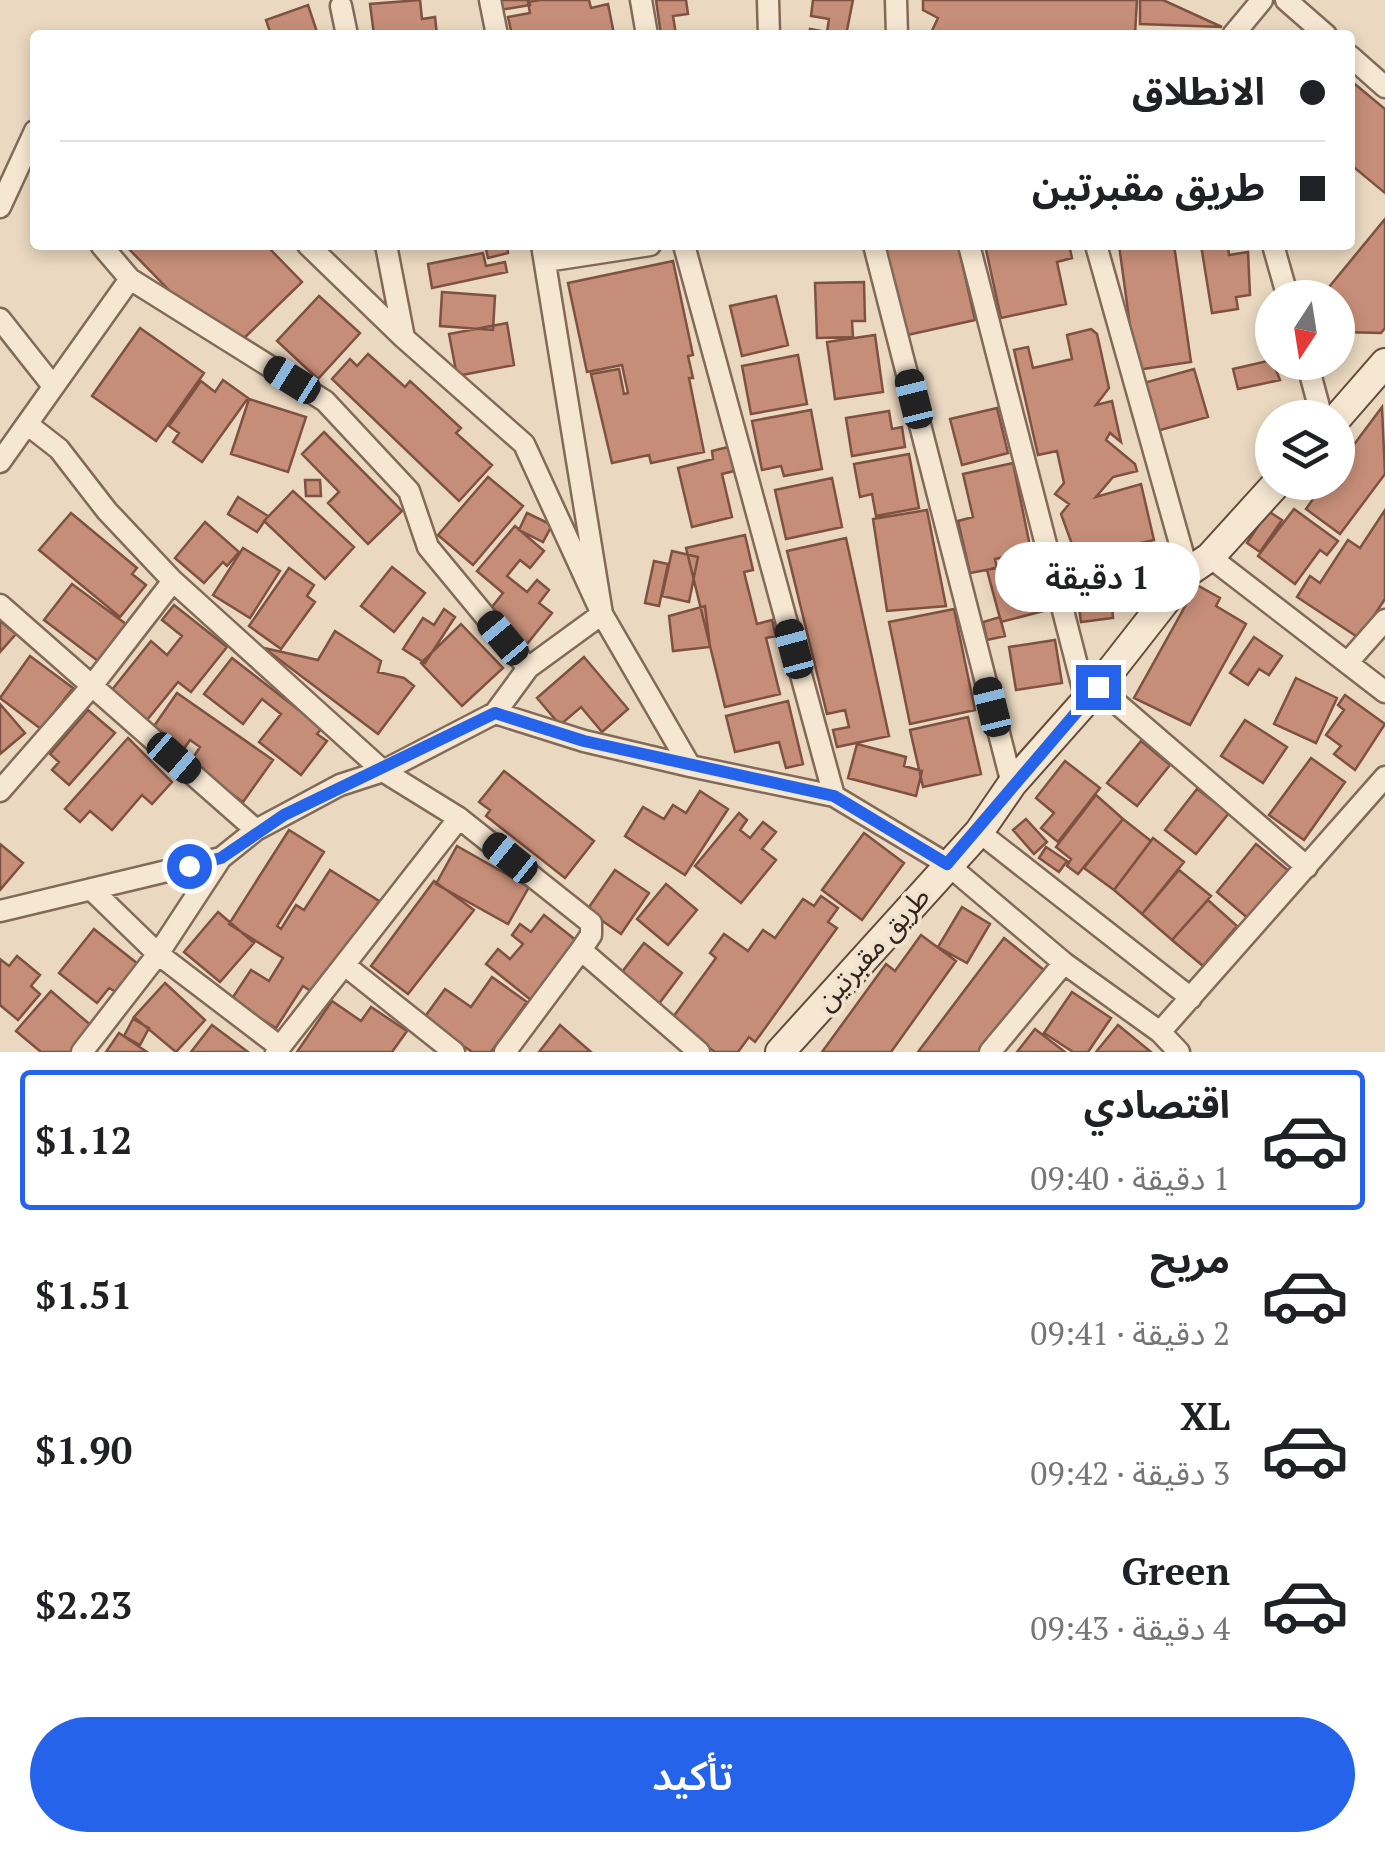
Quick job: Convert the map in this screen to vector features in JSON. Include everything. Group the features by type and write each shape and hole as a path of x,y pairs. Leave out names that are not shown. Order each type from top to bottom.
{"street":[{"path":"490,0 496,30"},
{"path":"642,0 647,30"},
{"path":"768,0 770,30"},
{"path":"896,0 897,30"},
{"path":"1238,30 1262,0"},
{"path":"1286,0 1320,30"},
{"path":"341,6 346,30"},
{"path":"1355,60 1385,87"},
{"path":"0,208 30,143"},
{"path":"105,250 130,279 325,401 409,491 428,547 528,668"},
{"path":"313,250 404,338 524,444 602,614 690,766"},
{"path":"387,250 404,338"},
{"path":"584,250 544,253 602,614"},
{"path":"685,250 834,796"},
{"path":"875,250 1012,784"},
{"path":"970,250 1092,694 1308,867"},
{"path":"1098,250 1199,565 1348,662 1385,692"},
{"path":"1274,250 1283,280"},
{"path":"0,462 130,279"},
{"path":"0,319 54,386"},
{"path":"1352,400 1385,362"},
{"path":"26,424 59,449 108,511 173,581 383,771 459,818 592,923 591,935 581,950 505,1052"},
{"name":"طريق مقبرتين","path":"780,1052 979,832 1012,784 1199,565 1261,500"},
{"path":"0,791 91,687 173,581"},
{"path":"0,605 256,830"},
{"path":"82,1052 158,954 221,858 256,830 495,713 528,668 602,614"},
{"path":"1348,662 1385,620"},
{"path":"495,713 584,741 834,796 947,864 1064,963 1160,1032 1175,1051"},
{"path":"1160,1032 1385,777"},
{"path":"91,889 158,954 278,1050 347,967 459,818"},
{"path":"979,832 1191,998"},
{"path":"0,910 221,858"},
{"path":"581,950 699,1052"},
{"path":"990,1052 1064,963"},
{"path":"347,967 454,1052"}],"building":[{"path":"420,0 422,19 435,17 436,30 373,30 370,4"},
{"path":"499,0 529,0 530,5 500,10"},
{"path":"589,0 591,8 608,4 613,30 511,30 508,17 530,13 528,2"},
{"path":"656,0 686,0 688,14 673,16 675,30 660,30"},
{"path":"813,0 853,0 847,30 827,30 829,19 811,16"},
{"path":"923,0 1137,0 1135,30 932,30 938,18 923,10"},
{"path":"1140,0 1163,0 1222,27 1140,24"},
{"path":"308,5 316,30 269,30 266,20"},
{"path":"1355,84 1385,109 1385,193 1355,168"},
{"path":"1385,219 1385,328 1381,333 1355,332 1355,280 1335,280"},
{"path":"130,250 271,250 302,282 237,345 208,316 201,323"},
{"path":"486,250 508,250 508,253 488,258"},
{"path":"886,250 959,250 975,320 903,336"},
{"path":"986,250 1070,250 1072,258 1057,262 1066,304 1001,318"},
{"path":"1120,250 1175,250 1191,362 1136,370"},
{"path":"1202,250 1228,250 1229,255 1248,252 1250,295 1236,297 1238,309 1212,313"},
{"path":"483,253 486,266 505,262 507,272 432,288 428,264"},
{"path":"673,261 693,355 688,356 693,378 689,378 704,452 651,463 649,455 612,463 591,374 619,369 624,394 628,393 622,365 587,372 568,283"},
{"path":"864,282 865,321 852,321 853,337 817,338 815,283"},
{"path":"442,292 495,296 493,330 440,326"},
{"path":"319,296 360,333 318,379 277,341"},
{"path":"776,296 788,345 742,356 730,306"},
{"path":"507,323 514,365 457,376 449,334"},
{"path":"140,328 204,373 156,441 92,396"},
{"path":"1091,329 1097,334 1109,388 1096,405 1112,401 1121,442 1110,433 1106,440 1135,464 1137,471 1113,477 1096,497 1141,484 1154,540 1077,558 1061,514 1069,504 1055,494 1064,483 1057,451 1038,455 1014,350 1028,347 1033,368 1072,359 1067,335"},
{"path":"875,335 883,392 835,399 827,342"},
{"path":"368,354 405,387 410,381 461,428 456,433 492,465 459,501 332,379 350,359 357,366"},
{"path":"798,355 807,404 751,414 742,366"},
{"path":"1255,364 1255,380 1280,380 1238,389 1233,369"},
{"path":"1194,369 1208,417 1153,432 1140,384"},
{"path":"223,380 248,398 202,462 173,442 179,433 169,426 201,381 215,392"},
{"path":"249,399 306,417 288,472 231,454"},
{"path":"1382,407 1385,474 1340,534 1306,509 1312,500 1355,500 1355,443"},
{"path":"997,408 1008,453 962,465 950,419"},
{"path":"811,410 822,469 784,476 781,466 762,470 752,421"},
{"path":"889,411 892,429 902,427 905,447 852,456 846,418"},
{"path":"324,432 402,511 368,544 328,503 339,492 302,454"},
{"path":"728,447 734,471 722,474 732,517 692,527 678,468 713,459 712,451"},
{"path":"909,454 919,508 876,516 872,494 860,497 854,464"},
{"path":"1013,463 1031,551 995,559 997,568 970,573 958,521 973,517 963,474"},
{"path":"488,477 523,506 473,565 438,535"},
{"path":"832,478 842,527 786,539 775,490"},
{"path":"305,480 320,480 321,496 306,496"},
{"path":"293,491 354,547 325,579 264,521"},
{"path":"238,497 268,516 257,532 228,514"},
{"path":"1294,509 1338,541 1327,555 1320,550 1295,584 1258,556"},
{"path":"927,510 946,606 887,611 873,519"},
{"path":"1385,510 1385,599 1359,638 1297,597 1310,576 1320,583 1348,540 1360,548"},
{"path":"1268,511 1282,520 1260,552 1247,543"},
{"path":"71,513 137,568 132,574 146,585 120,617 39,550"},
{"path":"527,513 552,525 543,542 519,530"},
{"path":"205,522 239,552 227,566 223,562 204,583 175,558"},
{"path":"515,526 544,551 530,568 520,560 507,576 527,592 537,580 549,590 539,603 552,613 527,644 488,612 503,593 477,571"},
{"path":"745,535 753,570 744,572 757,624 772,620 776,636 766,638 780,694 725,707 686,548"},
{"path":"846,538 889,736 837,747 833,730 849,727 845,710 827,714 787,551"},
{"path":"243,548 280,571 250,618 213,595"},
{"path":"672,551 698,557 689,602 662,596"},
{"path":"1140,556 1142,570 1130,571 1134,605 1112,607 1113,618 1081,622 1073,565"},
{"path":"1032,557 1047,610 1001,622 987,570"},
{"path":"654,561 668,564 659,606 645,603"},
{"path":"392,567 425,593 394,632 361,606"},
{"path":"289,568 314,585 307,596 315,602 281,649 249,626"},
{"path":"72,584 126,624 98,661 44,620"},
{"path":"1197,585 1220,598 1216,606 1246,624 1190,725 1134,698"},
{"path":"174,605 227,647 191,692 178,682 147,720 111,691 151,641 167,655 182,636 162,620"},
{"path":"705,606 710,647 673,651 669,616"},
{"path":"444,609 455,617 425,663 403,649 423,618 434,625"},
{"path":"954,609 975,710 910,724 889,622"},
{"path":"1000,617 1005,636 987,640 983,622"},
{"path":"0,621 16,634 0,652"},
{"path":"461,624 503,668 462,706 421,663"},
{"path":"335,631 381,661 378,672 404,678 414,686 378,734 264,648 318,660"},
{"path":"1254,637 1282,656 1269,675 1259,669 1248,685 1230,673"},
{"path":"1055,640 1062,683 1016,690 1009,647"},
{"path":"30,656 73,688 41,729 0,698"},
{"path":"584,657 628,709 602,732 581,707 560,725 537,698"},
{"path":"232,658 322,728 317,734 327,741 301,775 259,742 281,714 262,699 243,724 204,694"},
{"path":"1296,678 1337,698 1316,743 1274,724"},
{"path":"177,693 273,760 243,802 189,764 200,747 190,740 181,753 150,732"},
{"path":"1345,695 1385,724 1355,770 1334,754 1341,746 1326,735 1344,710 1338,705"},
{"path":"788,701 803,764 786,768 779,742 735,752 726,716"},
{"path":"0,704 25,733 0,754"},
{"path":"88,710 115,733 69,785 52,770 59,762 50,754"},
{"path":"968,717 981,774 923,787 910,730"},
{"path":"1245,720 1287,747 1263,783 1221,756"},
{"path":"128,738 172,782 152,804 142,795 112,830 90,811 80,822 65,809"},
{"path":"1141,741 1170,765 1137,806 1107,783"},
{"path":"857,744 906,757 904,766 922,771 916,796 848,778"},
{"path":"1311,758 1345,782 1304,840 1269,815"},
{"path":"1065,761 1100,788 1058,842 1041,828 1054,813 1036,798"},
{"path":"504,771 594,841 565,878 486,816 490,810 479,802"},
{"path":"1197,789 1229,813 1196,854 1165,830"},
{"path":"700,791 728,809 685,875 625,836 643,807 664,819 673,805 686,813"},
{"path":"1096,795 1123,819 1078,874 1067,866 1071,859 1056,847"},
{"path":"739,813 747,820 740,830 750,838 763,822 776,832 762,849 776,860 741,903 695,866"},
{"path":"1026,819 1047,842 1034,854 1013,830"},
{"path":"1123,819 1151,841 1114,890 1084,868"},
{"path":"289,830 324,852 277,926 281,929 296,905 304,910 330,870 379,901 318,996 303,986 276,1028 231,1000 251,970 269,981 283,958 229,924"},
{"path":"864,833 904,863 862,920 822,890"},
{"path":"1153,838 1184,862 1142,914 1114,890"},
{"path":"0,844 23,863 0,890"},
{"path":"1256,844 1290,872 1250,920 1217,892"},
{"path":"457,846 529,887 508,924 436,884"},
{"path":"1046,847 1067,861 1059,872 1039,858"},
{"path":"615,870 649,893 621,934 587,910"},
{"path":"1179,870 1211,896 1172,940 1142,914"},
{"path":"434,881 474,910 408,994 371,966"},
{"path":"666,884 697,910 668,945 637,919"},
{"path":"821,896 838,908 828,922 837,928 755,1042 749,1037 738,1052 715,1052 671,1020 716,958 710,953 724,934 748,951 763,930 775,938 803,899 814,906"},
{"path":"1208,900 1237,926 1203,966 1172,940"},
{"path":"962,907 990,924 967,963 938,947"},
{"path":"218,912 254,943 220,982 184,952"},
{"path":"544,915 577,941 531,1000 486,964 498,949 510,959 523,944 512,935 520,924 531,932"},
{"path":"94,929 138,964 116,992 109,988 97,1003 59,973"},
{"path":"921,935 956,961 891,1052 822,1052 886,964 895,971"},
{"path":"1004,938 1044,970 979,1052 918,1052"},
{"path":"644,943 682,973 658,1005 619,976"},
{"path":"17,956 40,975 31,986 40,994 18,1020 0,1005 0,959 9,966"},
{"path":"492,977 527,1002 491,1052 472,1052 424,1018 445,989 471,1007"},
{"path":"165,983 205,1020 176,1052 134,1017"},
{"path":"51,991 94,1028 73,1052 41,1052 16,1031"},
{"path":"1072,992 1111,1018 1088,1052 1073,1052 1044,1033"},
{"path":"332,1001 361,1021 371,1007 407,1031 392,1052 297,1052"},
{"path":"133,1019 149,1028 140,1045 124,1036"},
{"path":"212,1025 248,1052 191,1052"},
{"path":"560,1025 591,1052 539,1052"},
{"path":"1118,1025 1151,1052 1096,1052"},
{"path":"1035,1029 1065,1052 1017,1052"},
{"path":"119,1033 147,1052 106,1052"}],"route":[{"path":"189,866 221,858 256,830 284,815 340,786 383,771 495,713 584,741 834,796 947,864 979,832 1012,784 1098,687"}]}
